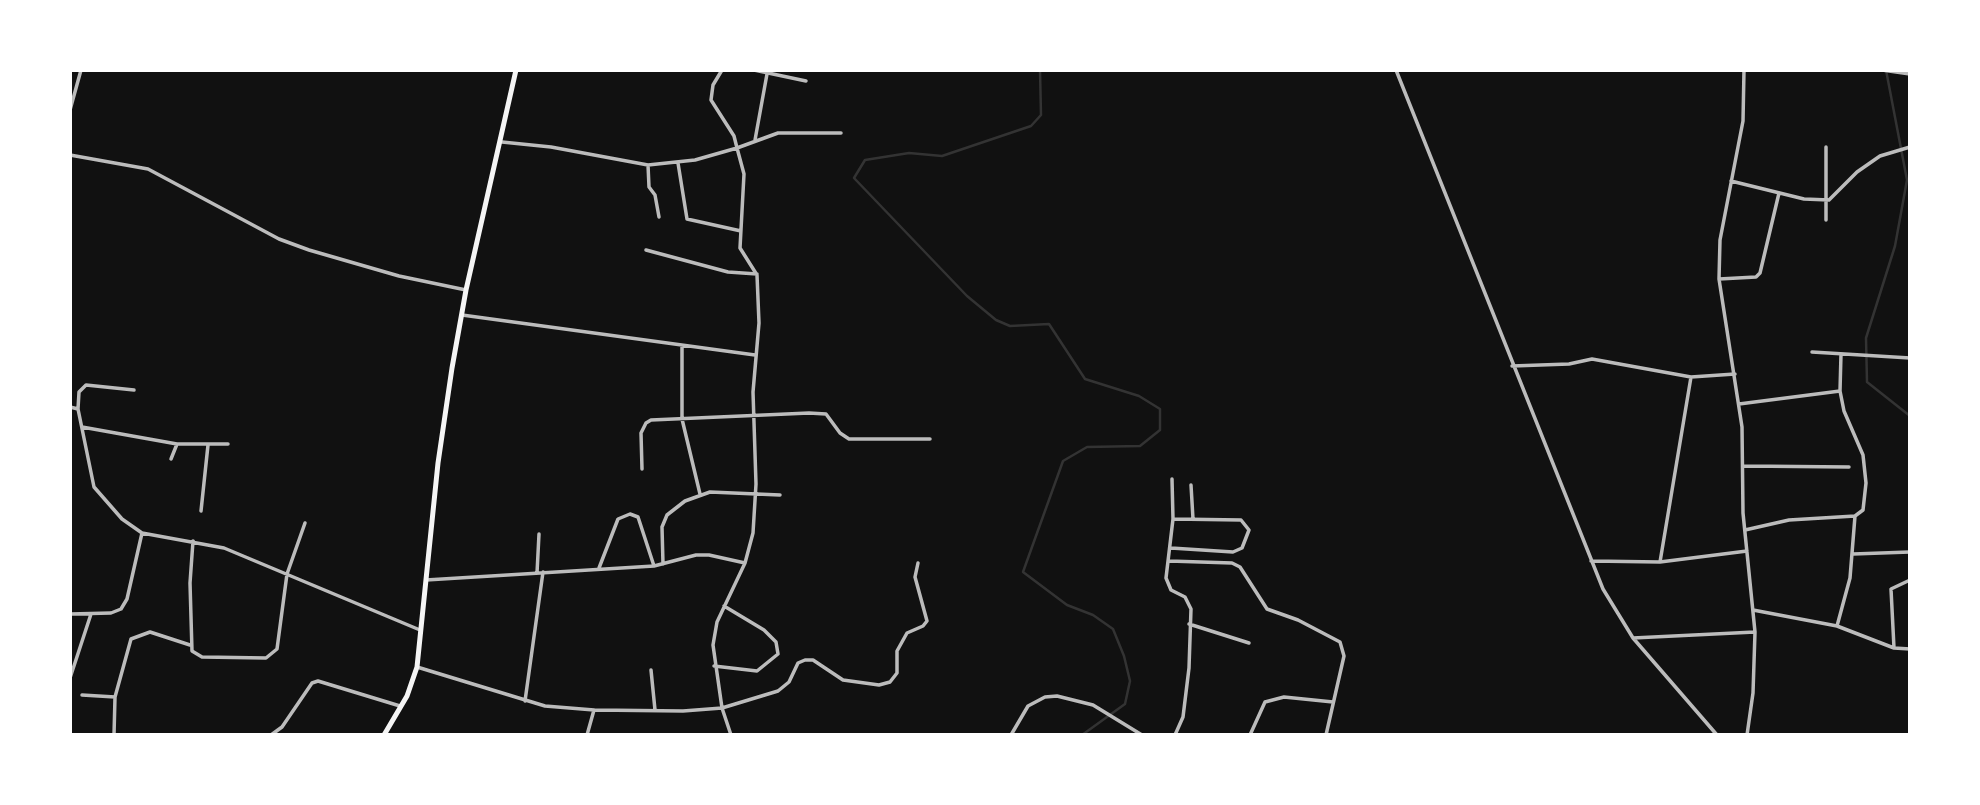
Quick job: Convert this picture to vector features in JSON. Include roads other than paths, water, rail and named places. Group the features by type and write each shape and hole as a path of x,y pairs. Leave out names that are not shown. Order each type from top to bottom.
{"main road":[{"path":"386,734 401,707 417,667 438,463 466,290 502,142 516,70"}],"street":[{"path":"70,110 81,70"},
{"path":"722,70 713,85 711,100 734,136 744,174 740,248 757,275 758,323 753,417 753,533 745,563 724,606 713,645 722,708 731,735"},
{"path":"754,70 806,82"},
{"path":"1396,70 1603,589 1633,638 1717,735"},
{"path":"1744,70 1743,121 1720,240 1719,279 1739,404 1745,530 1755,632 1754,694 1747,735"},
{"path":"1883,70 1910,74"},
{"path":"755,140 767,74"},
{"path":"502,142 551,147 648,165 678,163 737,148 778,133 841,133"},
{"path":"1826,147 1826,220"},
{"path":"1731,181 1779,193 1829,200 1857,172 1893,150 1910,147"},
{"path":"70,155 148,169 279,239 309,250 399,276 466,290"},
{"path":"678,163 687,219 741,231"},
{"path":"648,165 649,187 655,195 659,217"},
{"path":"1719,279 1756,277 1760,273 1779,193"},
{"path":"646,250 728,272 757,275"},
{"path":"462,315 755,355"},
{"path":"682,346 682,419 700,494"},
{"path":"1812,352 1910,358"},
{"path":"1745,530 1789,520 1855,516 1863,510 1866,484 1863,455 1844,411 1840,391 1841,354"},
{"path":"1512,366 1569,364 1592,359 1691,377 1735,374"},
{"path":"1660,562 1691,377"},
{"path":"134,390 86,385 79,392 78,408 94,487 122,519 142,533 224,548 422,631"},
{"path":"1739,404 1840,391"},
{"path":"70,407 78,408"},
{"path":"642,470 641,433 646,423 682,419 820,413 826,414 840,433 849,439 930,439"},
{"path":"82,427 177,444 228,444"},
{"path":"170,459 177,444"},
{"path":"201,511 208,444"},
{"path":"1744,466 1849,467"},
{"path":"1172,479 1173,519 1167,585 1189,602 1189,668 1183,717 1175,735"},
{"path":"1191,485 1193,519"},
{"path":"663,564 661,536 667,515 674,507 700,494 780,495"},
{"path":"599,568 618,519 630,514 638,517 654,566"},
{"path":"1837,626 1853,554 1855,516"},
{"path":"1171,548 1233,552 1242,548 1249,530 1241,520 1173,519"},
{"path":"193,541 192,651 202,657 271,656 280,637 287,574 305,523"},
{"path":"70,614 121,609 127,598 142,533"},
{"path":"537,573 539,534"},
{"path":"1591,561 1660,562 1747,551"},
{"path":"1853,554 1910,552"},
{"path":"426,580 654,566 709,555 745,563"},
{"path":"1169,561 1232,563 1240,567 1267,609 1298,620 1340,642 1344,656 1326,735"},
{"path":"417,667 545,706 594,710 722,708 778,691 789,682 798,663 804,660 813,660 830,674 858,684 890,682 897,673 900,642 907,633 923,626 927,621 915,577 918,563"},
{"path":"525,701 543,572"},
{"path":"1894,648 1892,589 1910,580"},
{"path":"714,666 757,671 778,654 776,642 764,630 724,606"},
{"path":"1753,610 1837,626 1894,648 1910,649"},
{"path":"70,678 91,614"},
{"path":"1189,624 1249,643"},
{"path":"114,735 114,697 128,646 136,635 150,632 190,645"},
{"path":"1633,638 1755,632"},
{"path":"651,670 655,711"},
{"path":"271,735 282,727 312,683 317,681 401,707"},
{"path":"82,695 114,697"},
{"path":"1011,735 1028,706 1045,697 1072,698 1104,710 1142,735"},
{"path":"1250,735 1261,705 1265,702 1284,697 1333,702"},
{"path":"587,735 594,710"}],"waterway":[{"path":"1040,70 1041,115 1031,126 942,156 909,153 865,160 854,178 967,296 996,320 1010,326 1049,324 1085,379 1139,396 1160,409 1160,430 1140,446 1087,447 1063,461 1023,572 1067,605 1093,615 1113,629 1124,656 1130,681 1125,704 1082,735"},
{"path":"1886,70 1907,180 1895,246 1866,338 1867,382 1910,416"}]}
